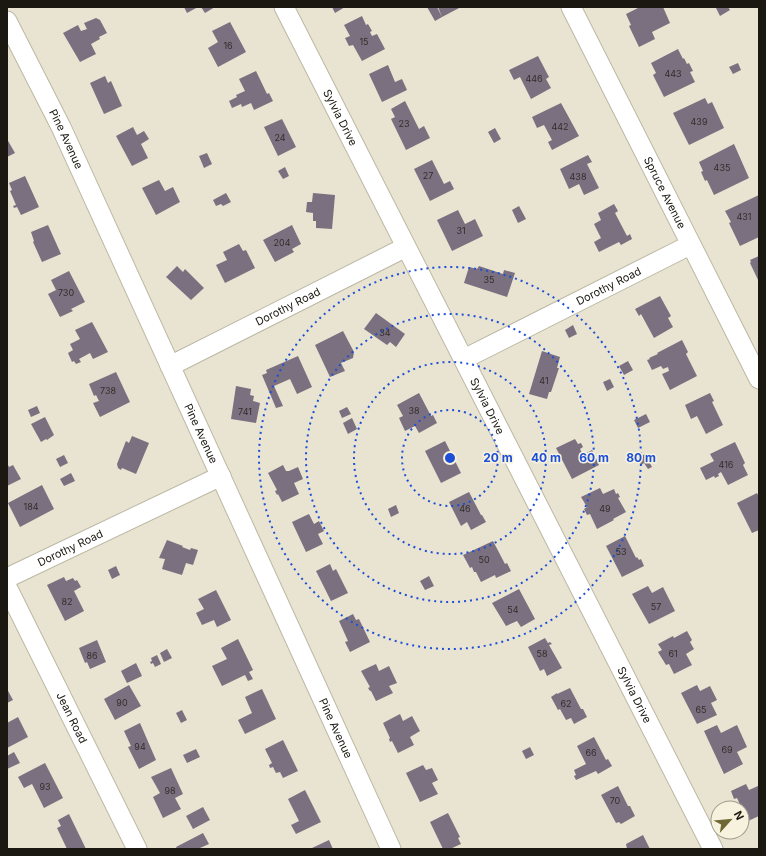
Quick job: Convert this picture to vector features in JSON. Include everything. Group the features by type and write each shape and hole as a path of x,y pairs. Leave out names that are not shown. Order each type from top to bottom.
{"street":[{"name":"Sylvia Drive","path":"284,7 713,849"},
{"name":"Spruce Avenue","path":"570,7 759,379"},
{"name":"Pine Avenue","path":"7,21 61,127 391,849"},
{"name":"Dorothy Road","path":"464,359 690,245"},
{"name":"Dorothy Road","path":"170,366 406,247"},
{"name":"Dorothy Road","path":"7,578 221,476"},
{"name":"Jean Road","path":"7,587 137,849"}],"building":[{"path":"184,7 198,7 187,13"},
{"path":"201,7 215,7 205,13"},
{"path":"332,7 345,7 335,13"},
{"path":"427,7 437,7 442,17 435,21"},
{"path":"438,7 461,7 442,17"},
{"path":"640,7 663,7 670,23 652,32 655,39 639,47 629,26 631,25 626,14"},
{"path":"728,7 730,10 720,16 716,8"},
{"path":"362,16 366,25 368,24 372,31 370,32 372,36 377,34 385,49 362,61 353,45 349,46 345,38 350,36 344,25"},
{"path":"96,18 100,20 107,33 99,37 100,39 91,44 96,54 80,62 63,33 78,25 81,31 87,29 84,23"},
{"path":"230,22 246,52 218,67 208,48 218,42 212,31"},
{"path":"678,49 683,59 684,58 687,64 689,63 693,71 690,72 695,82 664,97 653,75 656,73 651,63"},
{"path":"538,56 549,77 546,79 551,88 531,99 520,77 514,80 509,70"},
{"path":"738,63 741,70 733,74 729,67"},
{"path":"388,65 395,82 402,79 407,90 382,102 369,74"},
{"path":"256,71 267,94 269,93 273,101 254,110 251,103 242,107 241,104 232,108 229,101 237,97 236,95 245,91 239,79"},
{"path":"105,76 108,83 111,81 122,106 104,114 90,83"},
{"path":"705,98 708,104 712,102 724,128 689,145 673,113"},
{"path":"405,101 419,129 424,126 430,138 406,150 391,119 395,117 391,109"},
{"path":"561,103 579,136 552,150 548,142 552,140 544,125 537,128 532,117"},
{"path":"282,119 296,147 278,156 264,127"},
{"path":"133,127 137,135 144,131 149,139 141,144 148,158 132,166 116,136"},
{"path":"495,128 501,139 494,143 488,132"},
{"path":"7,139 15,153 7,157"},
{"path":"734,144 749,178 714,195 707,180 705,181 699,162"},
{"path":"207,153 212,164 204,168 199,156"},
{"path":"588,155 592,162 587,164 599,188 584,195 579,184 569,189 560,169"},
{"path":"432,160 444,184 450,181 454,189 430,201 414,169"},
{"path":"285,167 289,176 283,179 278,171"},
{"path":"25,176 39,207 21,215 17,207 14,208 13,206 16,205 10,191 12,190 9,183"},
{"path":"159,180 165,191 173,187 180,202 156,215 142,188"},
{"path":"226,193 231,202 223,206 221,204 216,206 213,200"},
{"path":"313,193 335,195 332,229 316,228 316,221 313,221 313,213 306,212 307,202 312,202"},
{"path":"759,195 759,237 740,246 725,211"},
{"path":"614,204 618,211 615,213 627,236 630,234 632,239 621,245 619,242 599,252 594,242 601,238 594,224 601,220 598,213"},
{"path":"519,206 526,219 518,223 512,210"},
{"path":"458,210 465,224 475,219 483,236 452,251 437,220"},
{"path":"48,225 61,254 42,262 33,242 31,232"},
{"path":"292,225 301,244 292,249 294,252 275,262 263,240"},
{"path":"239,244 243,251 246,250 255,268 225,283 216,265 227,260 223,252"},
{"path":"759,256 759,282 750,260"},
{"path":"177,266 183,272 185,269 204,288 191,300 166,277"},
{"path":"479,266 503,274 504,270 515,273 507,297 464,283 469,267 477,269"},
{"path":"69,271 85,302 71,309 73,311 60,317 48,294 56,290 51,280"},
{"path":"660,296 671,316 668,318 673,327 654,338 641,314 639,316 635,309"},
{"path":"376,313 405,334 396,347 390,342 387,345 364,329"},
{"path":"92,322 108,352 93,359 90,353 79,359 81,362 76,364 74,361 72,362 68,353 73,350 70,344 80,339 75,330"},
{"path":"573,325 577,334 569,338 565,330"},
{"path":"343,331 354,352 353,358 341,363 345,371 330,377 315,345"},
{"path":"682,340 688,352 686,354 697,376 670,390 662,374 669,371 668,367 663,369 661,366 652,370 647,360"},
{"path":"542,351 560,357 557,368 559,368 551,392 549,392 547,399 529,394"},
{"path":"298,356 312,387 297,394 290,379 274,386 283,406 276,408 262,375 267,373 266,370"},
{"path":"628,361 633,370 624,375 619,366"},
{"path":"116,372 130,402 100,417 93,403 99,401 96,395 94,396 89,384"},
{"path":"610,379 614,387 607,391 603,382"},
{"path":"236,386 251,389 250,395 254,396 253,401 260,403 256,423 231,419"},
{"path":"419,393 431,416 433,415 437,423 419,433 415,426 405,431 399,418 403,416 397,405"},
{"path":"710,393 714,401 712,402 723,425 706,434 697,416 691,419 685,405"},
{"path":"37,406 40,413 31,417 28,410"},
{"path":"347,407 351,414 342,418 339,411"},
{"path":"646,414 650,422 638,428 634,420"},
{"path":"45,417 54,435 41,442 31,424"},
{"path":"352,418 357,429 348,434 343,423"},
{"path":"132,436 149,443 136,474 122,468 121,470 118,468 117,464 126,441 129,443"},
{"path":"575,439 578,444 581,443 583,447 580,449 583,455 592,450 599,465 572,479 556,448"},
{"path":"445,441 461,473 441,483 425,451"},
{"path":"735,442 745,463 743,465 748,475 728,485 721,472 718,474 719,476 715,478 714,476 706,480 700,468 714,461 710,454"},
{"path":"645,454 652,467 648,469 644,463 641,465 638,458"},
{"path":"64,455 68,463 60,467 56,459"},
{"path":"7,463 9,467 13,465 21,479 7,486"},
{"path":"283,465 286,471 298,467 303,479 294,483 299,494 282,502 275,491 277,490 268,473"},
{"path":"71,473 75,481 64,486 60,479"},
{"path":"42,485 54,509 20,527 8,503"},
{"path":"600,488 603,494 614,489 616,494 618,493 620,497 618,498 626,512 597,529 590,514 587,515 584,509 587,507 581,497"},
{"path":"469,492 486,522 471,530 467,522 461,526 449,502"},
{"path":"757,493 759,497 759,530 752,533 737,503"},
{"path":"396,505 399,513 391,517 388,509"},
{"path":"309,514 314,524 319,521 324,531 318,534 323,544 306,552 292,522"},
{"path":"625,536 636,558 637,557 639,560 641,559 644,566 622,577 606,546"},
{"path":"167,540 190,550 191,548 198,550 193,565 186,563 182,575 162,569 165,559 159,558"},
{"path":"493,541 505,564 507,563 511,571 496,578 495,575 481,582 476,572 474,572 472,567 470,568 463,555"},
{"path":"330,564 333,571 336,569 348,593 331,601 316,571"},
{"path":"116,566 120,575 112,579 108,570"},
{"path":"429,576 434,586 425,590 420,581"},
{"path":"64,577 66,581 73,578 75,581 77,580 81,587 74,591 84,611 65,621 47,585"},
{"path":"648,586 652,593 663,587 675,611 649,624 632,594"},
{"path":"519,589 535,619 521,627 517,621 506,626 492,603"},
{"path":"216,590 231,620 217,627 214,620 202,625 196,613 204,609 198,599"},
{"path":"353,614 356,620 359,619 370,642 350,652 345,642 348,641 339,621"},
{"path":"687,631 692,640 690,642 694,649 686,654 692,665 674,674 669,664 666,665 658,652 662,650 658,644"},
{"path":"545,638 548,643 550,642 552,644 549,645 562,668 547,676 544,669 540,671 528,647"},
{"path":"238,639 253,670 249,672 253,679 248,681 245,675 222,686 212,666 227,659 221,648"},
{"path":"97,640 106,662 90,669 87,662 85,663 79,648"},
{"path":"167,649 172,658 164,662 160,653"},
{"path":"157,655 161,664 155,667 153,663 151,664 150,662 152,661 151,658"},
{"path":"136,663 142,676 127,683 121,671"},
{"path":"376,664 379,671 389,666 397,683 389,686 393,693 376,701 368,688 370,687 361,671"},
{"path":"129,685 141,706 115,720 104,699"},
{"path":"697,685 700,691 710,686 717,700 711,703 717,715 697,724 681,693"},
{"path":"570,688 587,717 574,724 571,718 566,720 560,709 558,710 551,697"},
{"path":"7,689 13,700 7,703"},
{"path":"262,689 276,719 245,734 238,720 252,713 245,697"},
{"path":"182,710 187,720 181,723 176,713"},
{"path":"400,714 403,721 412,716 420,731 410,737 414,745 398,753 392,741 390,742 390,738 383,723"},
{"path":"18,717 28,737 7,748 7,723"},
{"path":"140,723 156,760 139,769 128,747 131,746 124,731"},
{"path":"717,725 721,733 737,725 747,747 737,752 743,764 724,774 704,731"},
{"path":"594,737 606,760 608,759 612,766 598,774 596,771 576,780 574,770 586,764 577,746"},
{"path":"283,740 298,771 283,778 280,772 276,773 273,767 270,768 269,765 272,763 265,749"},
{"path":"530,747 534,755 526,759 522,751"},
{"path":"196,749 200,757 187,763 183,755"},
{"path":"14,752 20,763 7,769 7,756"},
{"path":"45,763 63,798 44,808 32,784 24,788 18,777"},
{"path":"423,765 426,770 432,768 438,780 432,783 438,794 420,802 406,773"},
{"path":"171,768 183,794 175,798 181,809 163,818 153,797 160,793 151,777"},
{"path":"746,784 749,790 758,786 759,816 750,820 750,800 734,799 731,791"},
{"path":"618,786 635,816 621,824 619,822 616,823 601,795"},
{"path":"305,790 321,822 296,834 291,825 299,821 288,799"},
{"path":"203,807 210,820 193,829 186,816"},
{"path":"448,813 460,837 458,838 461,844 450,849 443,849 430,822"},
{"path":"69,814 86,849 67,849 57,828 61,826 58,820"},
{"path":"203,833 209,844 200,848 201,849 177,849 176,847"},
{"path":"643,835 650,849 627,849 626,844"},
{"path":"329,840 333,849 312,849 312,848"}]}
